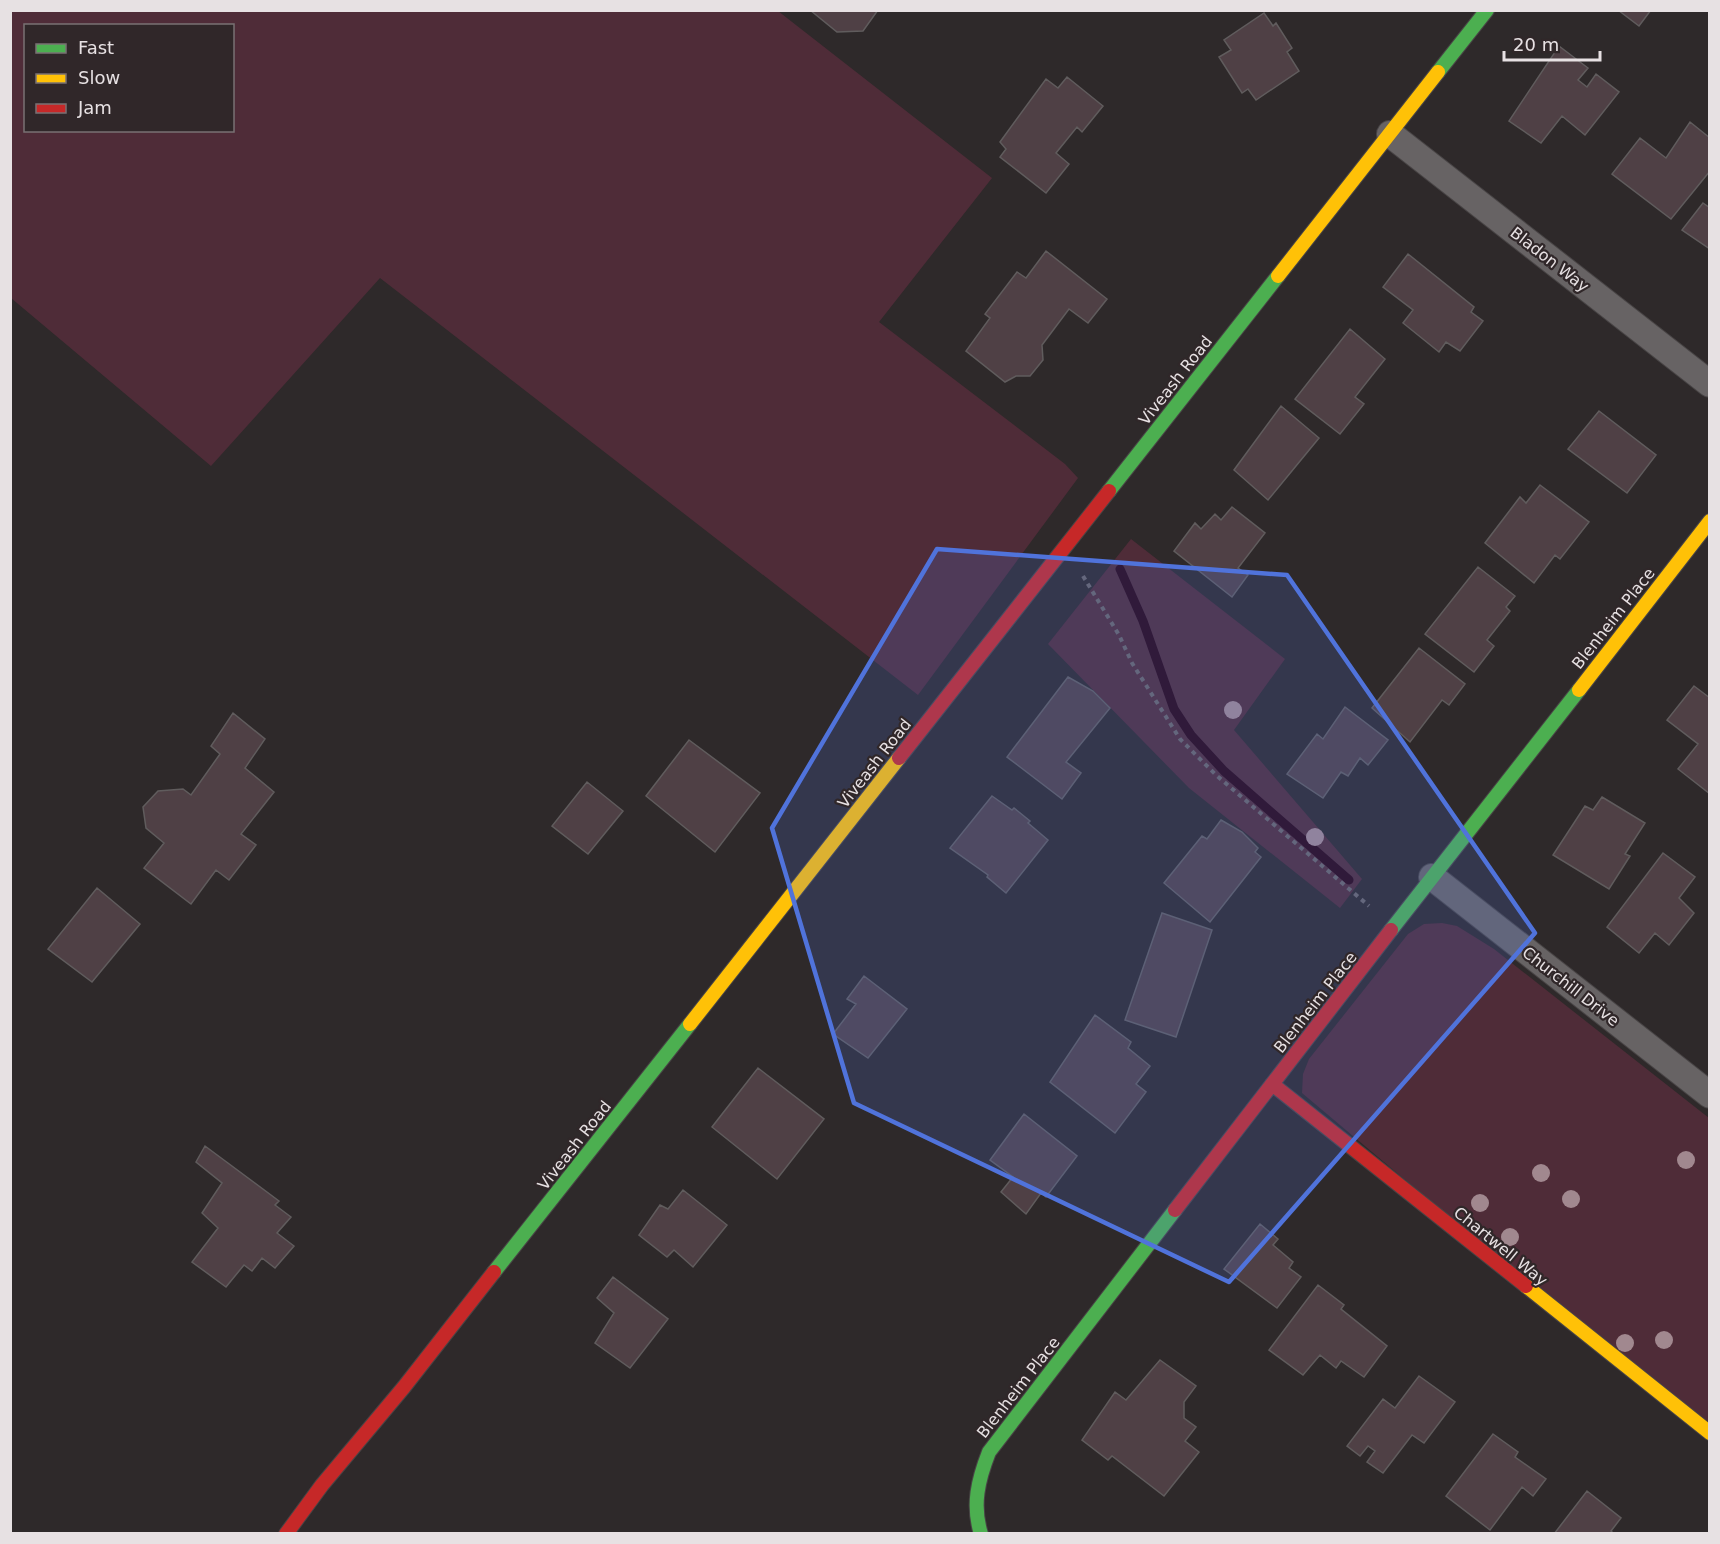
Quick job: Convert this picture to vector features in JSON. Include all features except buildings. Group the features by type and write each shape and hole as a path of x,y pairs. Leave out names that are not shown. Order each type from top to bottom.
{"street":[{"name":"Viveash Road","path":"286,1533 322,1485 404,1387 1487,10"},
{"name":"Bladon Way","path":"1390,134 1710,384"},
{"name":"Blenheim Place","path":"981,1533 976,1516 975,1494 989,1452 1432,877 1710,521"},
{"name":"Churchill Drive","path":"1432,877 1710,1095"},
{"name":"Chartwell Way","path":"1272,1084 1710,1433"}],"path":[{"path":"1080,571 1119,635 1132,663 1180,739 1216,775 1373,910"}],"highlighted area":[{"path":"937,549 1287,575 1535,933 1229,1282 854,1103 772,828"}],"shaded area":[{"path":"10,11 778,11 992,178 879,322 1065,464 1078,478 918,695 380,278 211,466 11,298"},
{"path":"1131,539 1285,659 1234,730 1362,879 1340,908 1189,788 1048,644"},
{"path":"1442,923 1457,926 1494,949 1709,1118 1709,1436 1302,1093 1303,1074 1309,1059 1408,934 1424,924"}],"waterway":[{"path":"1120,569 1143,621 1174,709 1191,735 1224,771 1349,880"}],"traffic: fast":[{"path":"1438,72 1487,10"},
{"path":"1109,491 1278,276"},
{"path":"1391,930 1579,690"},
{"path":"494,1272 690,1024"},
{"path":"981,1534 977,1503 982,1473 989,1452 1175,1210"}],"traffic: slow":[{"path":"1278,276 1438,72"},
{"path":"1579,690 1710,521"},
{"path":"690,1024 899,758"},
{"path":"1526,1286 1710,1433"}],"traffic: jam":[{"path":"899,758 1109,491"},
{"path":"1175,1210 1391,930"},
{"path":"1272,1084 1526,1286"},
{"path":"286,1534 322,1485 404,1387 494,1272"}]}
